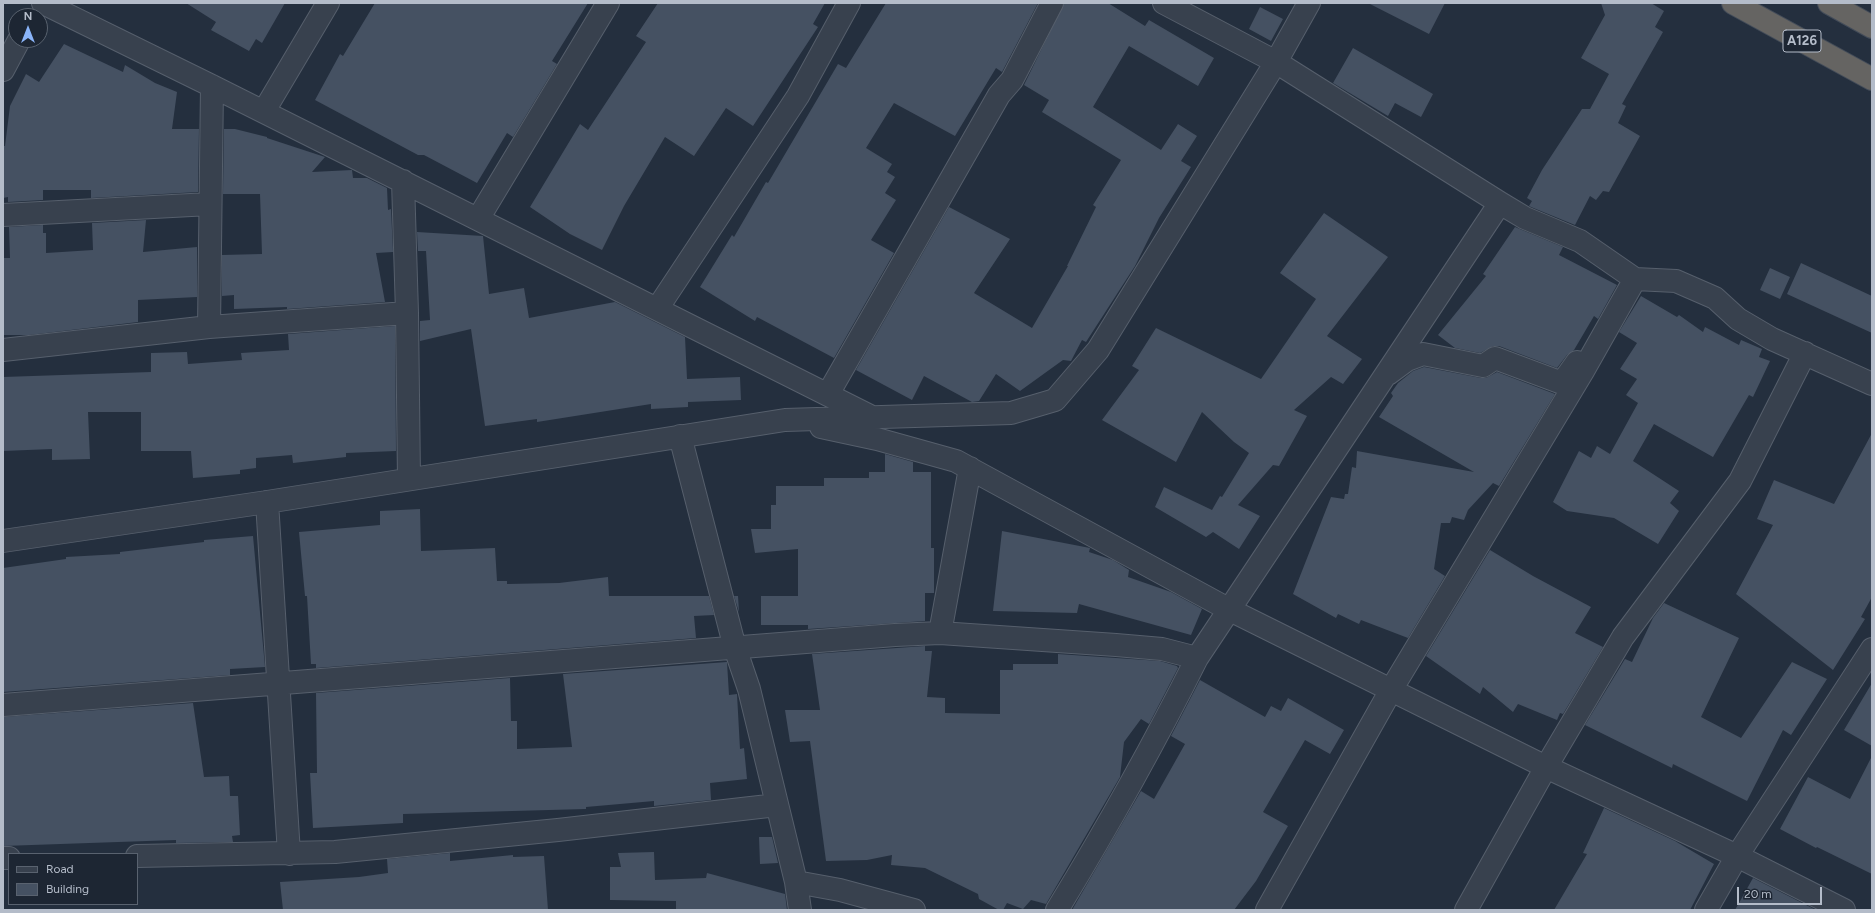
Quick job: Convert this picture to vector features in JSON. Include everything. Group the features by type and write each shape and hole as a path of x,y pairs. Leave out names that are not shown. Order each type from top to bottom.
{"highway":[{"name":"A126","path":"1733,3 1872,79"},
{"path":"1829,3 1872,27"}],"street":[{"path":"43,3 78,10 212,86 872,417"},
{"path":"264,112 328,3"},
{"path":"478,219 608,3"},
{"path":"657,308 798,96 849,3"},
{"path":"828,394 999,95 1012,80 1052,3"},
{"path":"1164,3 1276,62 1500,203 1525,218 1580,241 1635,279 1676,281 1709,295 1715,298 1738,319 1772,339 1872,384"},
{"path":"3,541 267,502 785,420 1011,413 1055,400 1098,350 1276,62 1309,3"},
{"path":"3,70 15,48"},
{"path":"209,327 212,86"},
{"path":"403,181 407,313 409,479"},
{"path":"1057,910 1098,843 1161,729 1197,658 1381,379 1500,203"},
{"path":"3,215 210,204"},
{"path":"1381,379 1407,360 1422,354 1483,366 1495,358 1562,383 1635,279"},
{"path":"1267,910 1392,690 1584,371 1635,279"},
{"path":"3,350 209,327 407,313"},
{"path":"1466,910 1546,767 1623,637 1740,481 1805,353"},
{"path":"785,420 877,439 956,461 1228,609 1546,767 1738,856 1844,910"},
{"path":"680,436 735,648 749,690 796,882 800,910"},
{"path":"940,633 970,468"},
{"path":"267,502 289,854"},
{"path":"3,705 895,635 940,633 1162,649 1197,658"},
{"path":"1706,910 1738,856 1872,648"},
{"path":"138,856 335,852 550,831 777,805"},
{"path":"796,882 840,890 914,910"}],"building":[{"path":"186,3 285,3 262,43 256,39 249,51 211,30 216,22"},
{"path":"375,3 588,3 552,61 557,64 513,137 507,133 477,183 424,155 418,155 315,100 340,54 343,56"},
{"path":"658,3 825,3 813,24 818,27 753,126 726,108 694,156 665,137 624,206 602,250 570,234 530,207 580,124 588,130 646,42 636,36"},
{"path":"886,3 1038,3 1002,72 996,68 955,136 894,103 866,148 892,164 887,172 895,177 885,193 896,200 871,240 894,253 834,358 757,317 755,321 700,287 732,235 734,237 766,182 768,183 838,64 846,68"},
{"path":"1064,3 1108,3 1145,26 1149,20 1214,58 1198,86 1129,46 1093,107 1161,150 1178,124 1197,136 1181,161 1191,167 1159,218 1135,266 1086,342 1082,340 1071,361 1063,360 1020,391 996,374 979,401 972,402 924,376 912,400 856,370 949,207 1010,239 974,293 1032,328 1068,266 1096,207 1093,205 1121,160 1042,112 1049,100 1024,85"},
{"path":"1368,3 1445,3 1429,34"},
{"path":"1601,3 1651,3 1664,11 1655,27 1663,32 1622,104 1626,106 1618,123 1640,136 1609,192 1603,191 1596,200 1590,196 1575,225 1529,206 1532,201 1527,198 1542,170 1582,109 1590,109 1609,74 1581,58 1605,15"},
{"path":"1260,7 1283,19 1271,41 1249,29"},
{"path":"64,44 123,72 125,65 155,83 177,92 172,129 199,129 198,192 91,198 91,190 43,190 43,200 8,202 8,197 3,198 3,146 5,146 10,106 26,74 39,82"},
{"path":"1353,48 1433,94 1421,117 1395,103 1388,116 1333,83"},
{"path":"224,129 235,129 267,137 325,157 312,172 352,170 353,178 367,178 387,188 388,210 391,209 393,252 376,253 385,302 287,309 287,307 234,309 234,295 222,296 222,255 262,254 260,194 223,194"},
{"path":"1324,213 1388,257 1327,336 1362,359 1343,384 1331,377 1294,410 1307,416 1279,466 1273,465 1238,505 1260,516 1239,549 1213,532 1206,537 1155,507 1164,487 1212,510 1220,496 1222,497 1249,453 1234,442 1202,412 1176,462 1102,420 1139,370 1132,366 1156,328 1261,379 1316,299 1280,273"},
{"path":"146,220 143,252 197,247 197,297 138,300 138,322 29,335 3,335 3,258 10,258 9,227 43,225 43,233 46,233 46,253 93,250 92,223"},
{"path":"1515,227 1563,247 1559,255 1617,285 1598,319 1594,316 1574,350 1567,355 1557,368 1499,346 1493,346 1480,353 1455,348 1438,335 1486,276 1483,274"},
{"path":"417,232 483,236 489,294 524,288 529,318 615,302 685,337 687,379 740,377 741,400 688,402 688,407 651,409 651,404 537,422 537,419 485,426 471,329 420,341 420,321 430,320 426,251 418,251"},
{"path":"1801,263 1872,296 1872,333 1787,294"},
{"path":"1770,268 1790,277 1780,299 1760,290"},
{"path":"1641,296 1677,317 1679,315 1703,332 1705,327 1739,345 1741,340 1762,349 1759,357 1770,361 1753,397 1749,395 1713,457 1654,424 1633,461 1679,491 1670,503 1679,511 1658,544 1614,518 1567,511 1553,502 1579,451 1591,458 1597,446 1610,454 1638,403 1626,395 1637,379 1620,369 1637,343 1619,332"},
{"path":"395,326 396,451 346,453 346,457 293,463 292,455 256,458 256,468 240,470 240,474 193,478 191,451 141,451 141,412 88,412 90,459 52,460 52,449 3,451 3,377 151,372 151,353 187,352 188,364 242,360 241,353 289,350 288,334"},
{"path":"1424,367 1481,378 1486,378 1497,372 1555,394 1499,486 1493,483 1468,510 1464,520 1452,517 1450,523 1441,523 1434,569 1445,576 1408,638 1361,620 1359,624 1338,614 1336,618 1293,594 1331,497 1344,499 1345,494 1348,494 1352,467 1356,468 1357,451 1474,472 1379,417 1393,396 1391,393 1398,383 1413,371"},
{"path":"1872,433 1872,597 1861,617 1865,619 1833,670 1736,594 1773,525 1757,519 1774,480 1834,504"},
{"path":"885,454 913,462 913,472 931,472 931,548 934,548 934,593 925,593 925,621 808,629 808,625 761,625 761,596 798,596 798,549 755,553 751,529 771,529 771,505 776,505 776,486 824,486 824,478 869,478 869,472 885,472"},
{"path":"420,509 421,551 495,548 497,581 507,581 507,584 559,583 608,577 609,596 709,596 714,615 694,616 696,638 316,668 316,664 311,664 307,596 305,596 299,532 380,525 380,511"},
{"path":"1002,531 1090,548 1089,552 1113,560 1129,570 1128,577 1171,592 1202,609 1191,635 1079,604 1077,613 993,611"},
{"path":"253,536 265,667 230,669 230,675 3,692 3,568 66,559 66,557 120,554 120,552 204,542 204,540"},
{"path":"1490,550 1533,576 1591,607 1575,633 1603,647 1563,714 1560,713 1557,720 1518,704 1513,712 1483,687 1480,694 1426,656"},
{"path":"734,596 738,596 739,612"},
{"path":"1664,603 1739,638 1701,717 1741,738 1792,662 1827,679 1791,735 1783,730 1747,801 1673,764 1672,768 1585,725 1625,659 1632,662 1653,618"},
{"path":"925,646 925,651 932,651 927,697 945,698 945,713 1000,714 1000,670 1013,670 1013,664 1058,664 1058,654 1160,661 1177,666 1178,668 1149,724 1141,719 1124,742 1120,777 1046,904 1031,900 1023,909 1007,903 1003,910 999,910 979,899 978,894 925,868 891,865 892,855 867,860 826,861 810,741 790,742 785,710 820,710 812,654"},
{"path":"727,662 729,695 737,694 740,749 744,748 747,779 710,783 711,800 654,806 654,801 586,807 586,809 403,814 403,823 313,828 310,773 317,773 316,693 510,678 511,721 517,721 517,749 572,747 563,674"},
{"path":"1200,680 1265,717 1271,706 1281,711 1288,698 1344,730 1330,754 1305,740 1263,812 1288,826 1256,881 1234,910 1072,910 1141,791 1154,799 1185,744 1171,736"},
{"path":"1872,683 1872,746 1844,730"},
{"path":"193,703 204,777 229,776 230,796 238,796 240,835 232,836 233,842 176,843 176,840 3,846 3,717"},
{"path":"1872,756 1872,874 1817,847 1816,848 1780,829 1808,777 1850,799"},
{"path":"1604,808 1675,841 1714,864 1690,910 1554,910 1587,854 1583,853"},
{"path":"759,837 772,837 778,863 760,864"},
{"path":"654,852 655,880 706,878 707,873 785,894 787,910 676,910 676,901 610,900 610,867 621,867 618,853"},
{"path":"450,853 450,861 513,855 513,857 544,856 548,910 283,910 280,882 359,877 388,873 387,859"},
{"path":"1753,878 1816,910 1735,910"}]}
